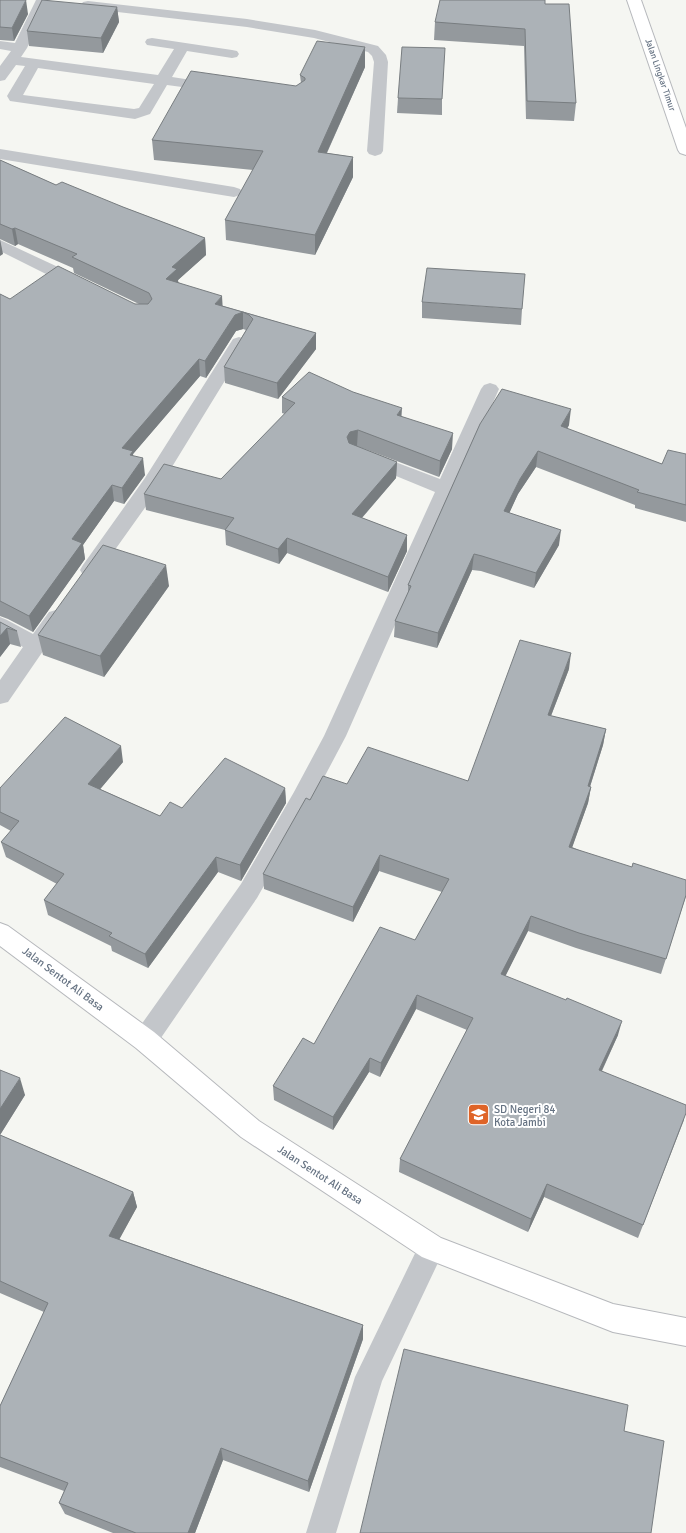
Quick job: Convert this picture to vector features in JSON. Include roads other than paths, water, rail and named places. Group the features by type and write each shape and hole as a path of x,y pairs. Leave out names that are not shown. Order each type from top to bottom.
{"highway":[{"name":"Jalan Lingkar Timur","path":"634,0 686,150"},
{"name":"Jalan Sentot Ali Basa","path":"0,933 145,1040 250,1129 432,1248 613,1318 686,1332"}],"street":[{"path":"0,77 20,48 43,0 59,2"},
{"path":"74,3 247,24 315,34 373,49 379,54 381,62 375,151"},
{"path":"152,42 232,54"},
{"path":"0,45 20,48"},
{"path":"34,63 14,96 15,98 138,114 145,111 183,46"},
{"path":"11,60 226,89"},
{"path":"0,154 234,192"},
{"path":"0,245 96,292"},
{"path":"0,696 152,483 243,336"},
{"path":"145,1040 249,891 302,798 335,736 490,389"},
{"path":"356,453 446,489"},
{"path":"0,624 36,646"},
{"path":"321,1533 369,1377 432,1248"}],"place":[{"name":"SD Negeri 84 Kota Jambi","path":"478,1115"}]}
